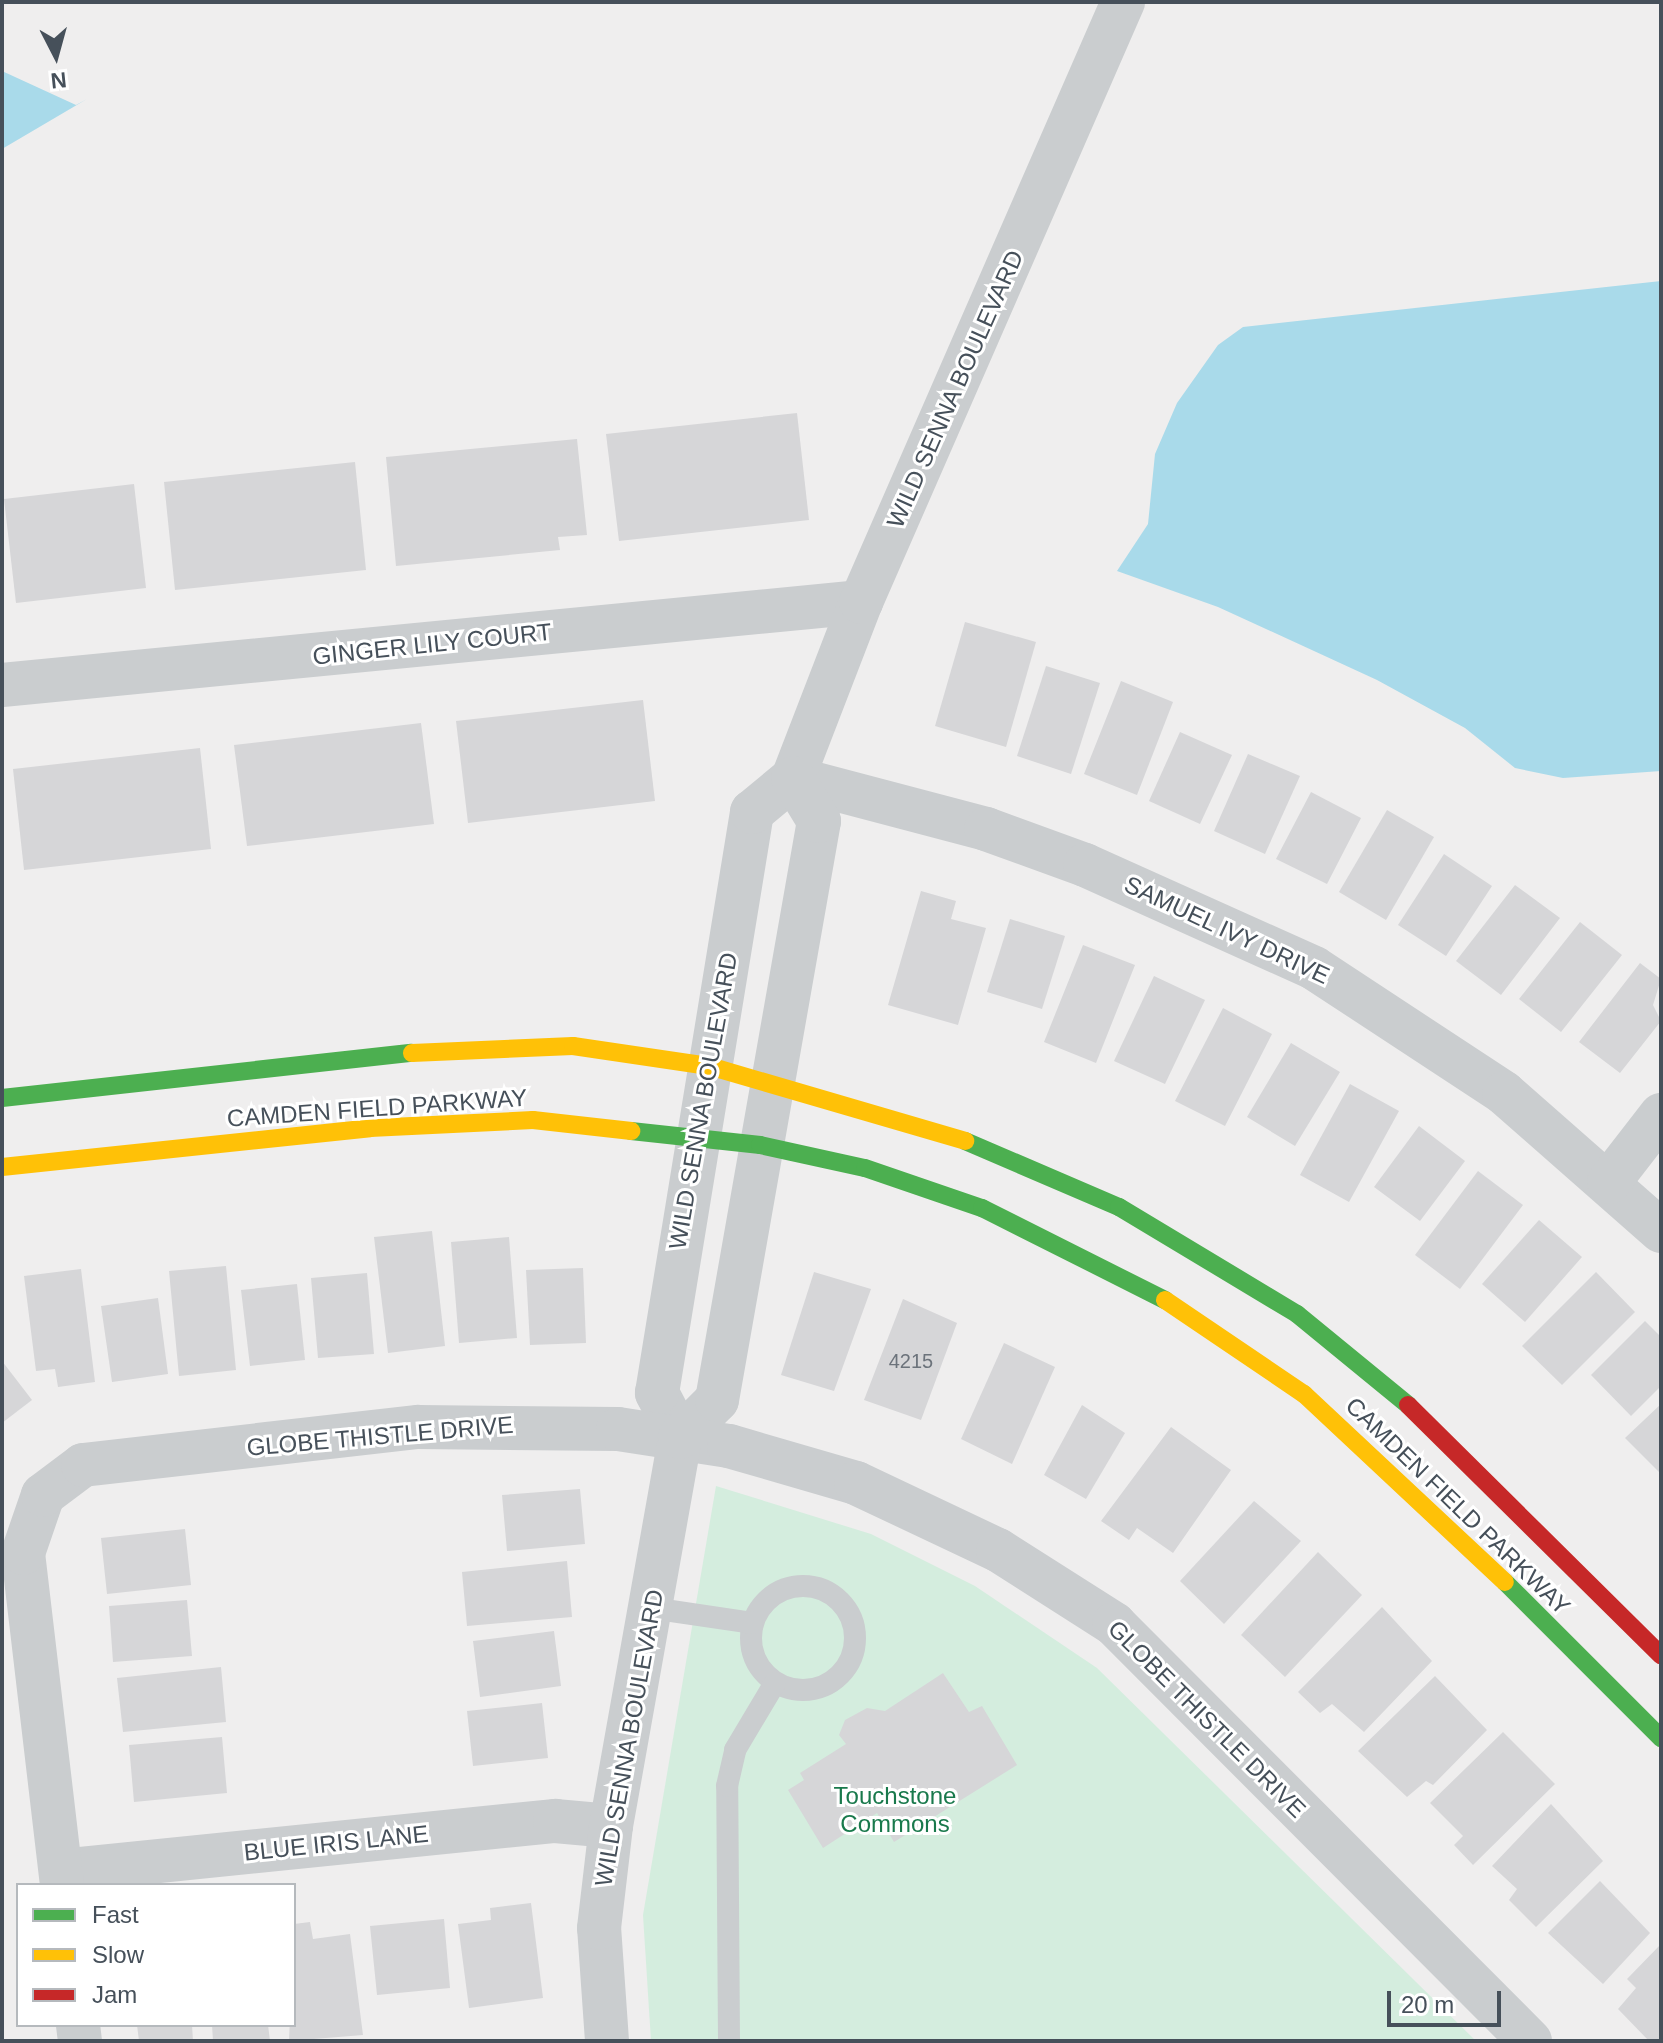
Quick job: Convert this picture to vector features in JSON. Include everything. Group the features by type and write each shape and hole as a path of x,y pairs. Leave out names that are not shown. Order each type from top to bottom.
{"street":[{"name":"WILD SENNA BOULEVARD","path":"607,2041 599,1928 611,1826 680,1437 657,1393 752,812 793,778 861,602 1123,2"},
{"name":"GINGER LILY COURT","path":"2,685 861,602"},
{"path":"680,1437 717,1400 819,821 793,778"},
{"name":"SAMUEL IVY DRIVE","path":"793,778 986,829 1248,934 1444,1049 1609,1182 1661,1231"},
{"name":"CAMDEN FIELD PARKWAY","path":"2,1098 504,1045 596,1048 709,1066 771,1081 965,1141 1069,1183 1255,1285 1415,1410 1661,1655"},
{"path":"1609,1182 1661,1115"},
{"name":"CAMDEN FIELD PARKWAY","path":"2,1167 502,1120 697,1135 760,1145 865,1168 982,1208 1215,1329 1399,1476 1661,1738"},
{"name":"GLOBE THISTLE DRIVE","path":"62,1878 23,1553 43,1495 83,1465 487,1423 680,1437 777,1456 928,1514 1114,1624 1530,2041"},
{"name":"BLUE IRIS LANE","path":"62,1878 555,1821 611,1826"}],"lane":[{"path":"804,1585 836,1597 855,1627 856,1645 840,1676 808,1690 775,1683 754,1657 752,1623 771,1596 804,1585"},
{"path":"651,1608 752,1623"},
{"path":"729,2041 727,1786 735,1750 775,1683"}],"green space":[{"name":"Touchstone Commons","path":"716,1486 871,1534 975,1586 1097,1668 1476,2041 651,2041 643,1915"}],"water":[{"path":"2,71 76,105 87,99 2,149"},
{"path":"1661,281 1661,771 1563,778 1515,768 1465,728 1377,680 1218,607 1117,571 1148,524 1155,454 1177,403 1218,345 1243,327"}],"building":[{"path":"797,413 809,520 619,541 606,434"},
{"path":"577,439 587,535 558,537 560,550 396,566 386,457"},
{"path":"355,462 366,570 175,590 164,482"},
{"path":"134,484 146,588 16,603 4,499"},
{"path":"965,622 1036,642 1006,747 935,726"},
{"path":"1046,666 1100,683 1071,774 1017,756"},
{"path":"1121,681 1173,702 1137,795 1084,774"},
{"path":"643,700 655,801 468,823 456,721"},
{"path":"421,723 434,824 247,846 234,745"},
{"path":"1180,732 1232,755 1200,824 1149,801"},
{"path":"200,748 211,849 24,870 13,769"},
{"path":"1248,754 1300,776 1265,854 1214,831"},
{"path":"1311,792 1361,818 1327,884 1276,859"},
{"path":"1387,810 1434,837 1386,920 1339,892"},
{"path":"1444,854 1492,886 1446,956 1398,925"},
{"path":"1515,885 1560,918 1501,995 1456,961"},
{"path":"921,891 956,901 951,919 986,928 958,1025 888,1005"},
{"path":"1010,919 1065,936 1042,1009 987,992"},
{"path":"1580,922 1622,955 1561,1032 1519,999"},
{"path":"1083,945 1135,965 1096,1063 1044,1042"},
{"path":"1640,963 1661,979 1653,1005 1661,1021 1620,1073 1579,1042"},
{"path":"1154,976 1205,1000 1165,1084 1114,1061"},
{"path":"1223,1008 1272,1034 1225,1126 1175,1101"},
{"path":"1291,1043 1340,1072 1295,1146 1247,1117"},
{"path":"1350,1084 1399,1111 1349,1202 1300,1175"},
{"path":"1419,1126 1465,1161 1420,1221 1374,1187"},
{"path":"1478,1171 1523,1205 1460,1289 1415,1255"},
{"path":"1539,1220 1582,1257 1525,1322 1482,1284"},
{"path":"432,1231 445,1346 388,1353 374,1237"},
{"path":"509,1237 517,1338 459,1343 451,1242"},
{"path":"226,1266 236,1370 179,1376 169,1271"},
{"path":"583,1268 586,1343 530,1345 526,1270"},
{"path":"81,1269 95,1382 58,1387 55,1369 36,1371 24,1276"},
{"path":"814,1272 871,1289 834,1391 781,1375"},
{"path":"1596,1272 1635,1312 1562,1385 1522,1346"},
{"path":"367,1273 374,1354 318,1358 311,1278"},
{"path":"297,1284 305,1360 250,1366 241,1290"},
{"path":"158,1298 168,1374 112,1382 101,1306"},
{"path":"903,1299 957,1323 921,1420 864,1400"},
{"path":"1645,1321 1661,1337 1661,1386 1631,1416 1591,1375"},
{"path":"1004,1343 1055,1367 1012,1464 961,1439"},
{"path":"2,1361 32,1400 2,1423"},
{"path":"1661,1404 1661,1474 1625,1438"},
{"path":"1082,1405 1125,1433 1086,1499 1044,1475"},
{"path":"1171,1427 1231,1470 1173,1553 1137,1528 1129,1540 1101,1521"},
{"path":"580,1489 585,1544 507,1551 502,1495"},
{"path":"1254,1501 1301,1541 1224,1624 1180,1581"},
{"path":"185,1529 191,1585 107,1594 101,1538"},
{"path":"1318,1552 1362,1595 1285,1677 1241,1635"},
{"path":"567,1561 572,1617 467,1626 462,1572"},
{"path":"187,1600 192,1656 113,1662 109,1606"},
{"path":"1382,1607 1432,1661 1364,1732 1332,1704 1320,1713 1298,1692"},
{"path":"554,1631 561,1686 480,1697 473,1641"},
{"path":"221,1667 226,1722 123,1732 117,1678"},
{"path":"943,1673 969,1712 982,1706 1017,1765 894,1842 877,1813 823,1848 788,1790 804,1780 800,1773 846,1744 839,1735 845,1720 867,1708 885,1711"},
{"path":"1435,1676 1487,1730 1433,1785 1426,1781 1407,1797 1358,1751"},
{"path":"542,1703 548,1758 473,1766 467,1711"},
{"path":"1503,1732 1555,1784 1473,1865 1454,1845 1463,1836 1430,1803"},
{"path":"222,1737 227,1793 134,1802 129,1745"},
{"path":"1551,1804 1603,1861 1536,1927 1509,1900 1517,1889 1492,1866"},
{"path":"1600,1881 1650,1933 1603,1984 1548,1933"},
{"path":"531,1903 543,1998 469,2008 458,1924 491,1920 490,1908"},
{"path":"444,1919 450,1988 377,1995 370,1926"},
{"path":"310,1922 313,1939 350,1934 363,2035 289,2041 290,2027 296,2027 296,1924"},
{"path":"1661,1944 1661,2041 1649,2041 1618,2009 1636,1988 1627,1979"},
{"path":"137,2027 192,2027 193,2041 139,2041"},
{"path":"212,2027 268,2027 270,2041 213,2041"}],"traffic: fast":[{"path":"2,1098 412,1053"},
{"path":"631,1131 760,1145 865,1168 982,1208 1165,1300"},
{"path":"965,1141 1119,1207 1297,1314 1408,1405"},
{"path":"1505,1582 1661,1738"}],"traffic: slow":[{"path":"412,1053 573,1046 709,1066 965,1141"},
{"path":"2,1167 370,1128 533,1120 631,1131"},
{"path":"1165,1300 1304,1394 1505,1582"}],"traffic: jam":[{"path":"1408,1405 1661,1655"}]}
